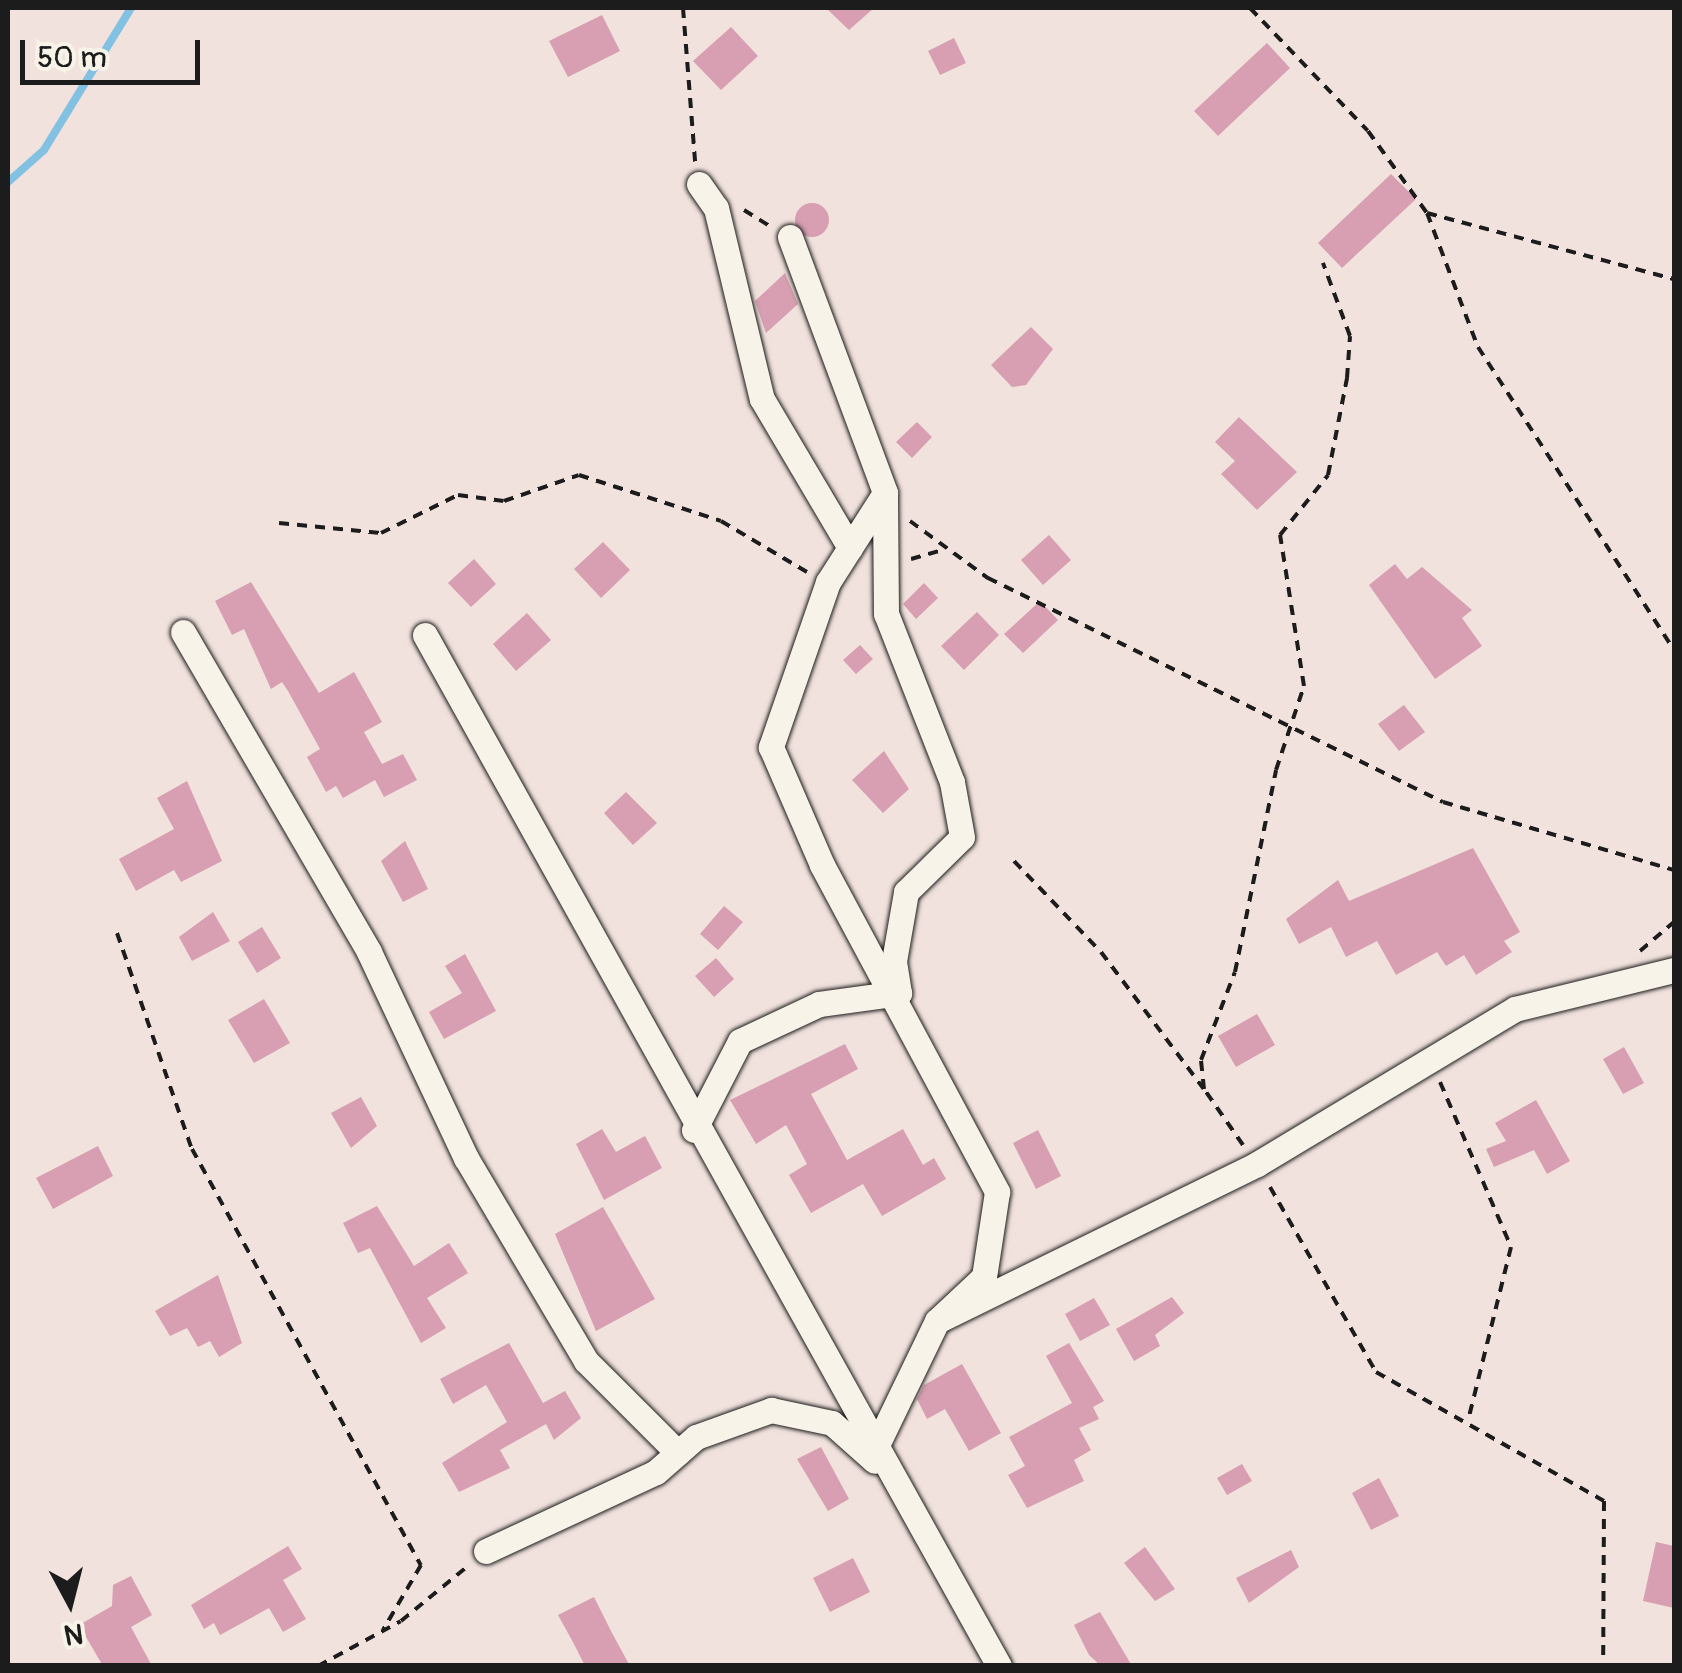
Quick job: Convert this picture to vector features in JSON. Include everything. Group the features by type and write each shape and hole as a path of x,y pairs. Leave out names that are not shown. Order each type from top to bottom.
{"street":[{"path":"699,184 716,208 762,399 850,548"},
{"path":"790,237 885,493 889,565 886,614 952,782 962,837 906,892 899,993"},
{"path":"876,1448 937,1321 984,1277 997,1192 899,993 822,864 771,747 828,582 885,493"},
{"path":"183,632 370,952 466,1158 586,1360 678,1453"},
{"path":"425,635 694,1130 999,1666"},
{"path":"937,1321 1257,1164 1515,1009 1674,970"},
{"path":"694,1130 740,1041 819,1004 899,993"},
{"path":"486,1551 656,1472 678,1453 771,1410 832,1423 892,1476"}],"path":[{"path":"683,8 699,184 790,237"},
{"path":"1250,8 1368,131 1427,213 1478,347 1674,650"},
{"path":"1427,213 1674,279"},
{"path":"1204,1089 1201,1060 1236,972 1276,770 1296,728 1304,686 1280,534 1328,476 1348,378 1350,336 1323,263"},
{"path":"279,522 381,534 458,495 504,500 579,475 721,522 828,582"},
{"path":"885,493 945,549 1442,802 1674,870"},
{"path":"889,565 945,549"},
{"path":"1014,861 1101,952 1204,1089 1257,1164 1376,1372 1604,1500 1602,1666"},
{"path":"117,932 192,1149 421,1565 383,1630"},
{"path":"1431,1058 1512,1246 1467,1423"},
{"path":"318,1666 330,1663 383,1630 486,1551"}],"building":[{"path":"826,8 874,8 849,30"},
{"path":"602,15 620,51 568,77 549,41"},
{"path":"731,27 758,56 721,90 693,61"},
{"path":"954,38 966,63 940,75 928,51"},
{"path":"1267,43 1290,68 1218,136 1194,111"},
{"path":"1391,174 1416,199 1342,268 1318,243"},
{"path":"812,203 824,208 829,220 824,232 812,237 800,232 795,220 800,208"},
{"path":"785,273 798,304 766,333 755,301"},
{"path":"1031,327 1053,349 1026,385 1012,387 991,365"},
{"path":"1239,417 1297,472 1257,510 1221,474 1235,461 1215,442"},
{"path":"917,422 932,437 912,458 896,442"},
{"path":"1049,535 1071,560 1043,585 1021,560"},
{"path":"603,542 630,570 601,598 574,569"},
{"path":"474,559 496,584 471,607 448,583"},
{"path":"1395,564 1407,579 1422,567 1472,610 1462,618 1482,646 1435,679 1369,585"},
{"path":"251,582 319,693 354,672 382,722 364,732 382,764 403,754 417,780 384,797 375,780 343,798 336,786 326,792 307,757 320,749 288,691 282,682 271,689 244,629 232,635 215,601"},
{"path":"924,583 938,598 916,619 903,604"},
{"path":"1040,601 1058,620 1023,653 1004,634"},
{"path":"977,612 999,635 964,670 941,646"},
{"path":"527,613 551,640 516,671 493,644"},
{"path":"860,645 873,659 856,674 843,660"},
{"path":"1404,705 1425,732 1399,751 1378,724"},
{"path":"884,751 909,789 883,813 852,780"},
{"path":"187,781 222,861 181,882 174,870 136,891 119,859 174,829 157,798"},
{"path":"626,792 657,823 633,845 604,813"},
{"path":"405,841 428,889 403,902 381,861"},
{"path":"1473,848 1520,932 1504,941 1512,952 1476,975 1464,955 1446,966 1437,952 1396,975 1377,941 1346,957 1331,927 1299,944 1286,919 1338,880 1349,901"},
{"path":"724,906 743,922 718,950 700,934"},
{"path":"213,912 230,941 192,961 179,937"},
{"path":"262,927 281,958 257,973 238,942"},
{"path":"465,954 496,1011 444,1039 429,1012 462,993 445,966"},
{"path":"716,958 734,979 714,997 695,976"},
{"path":"264,999 290,1043 254,1063 228,1020"},
{"path":"1257,1014 1275,1045 1236,1067 1218,1036"},
{"path":"845,1044 858,1069 811,1094 847,1160 903,1129 923,1165 934,1158 946,1179 882,1216 863,1184 811,1213 789,1175 807,1164 786,1125 756,1144 730,1100"},
{"path":"1624,1047 1644,1083 1623,1094 1603,1059"},
{"path":"361,1097 377,1126 351,1148 331,1113"},
{"path":"1536,1100 1570,1161 1547,1174 1534,1150 1494,1167 1486,1149 1506,1141 1495,1123"},
{"path":"602,1129 616,1152 645,1136 662,1168 604,1200 576,1144"},
{"path":"1038,1130 1061,1176 1036,1189 1013,1143"},
{"path":"98,1146 113,1176 53,1209 36,1178"},
{"path":"377,1206 414,1266 449,1243 468,1273 427,1298 446,1328 421,1343 370,1248 358,1253 343,1223"},
{"path":"603,1207 655,1299 596,1331 555,1234"},
{"path":"218,1275 242,1343 219,1357 210,1341 198,1347 187,1328 170,1336 155,1311"},
{"path":"1172,1297 1184,1313 1155,1335 1160,1346 1134,1361 1116,1329"},
{"path":"1094,1298 1110,1325 1080,1341 1065,1314"},
{"path":"509,1343 543,1403 565,1391 581,1418 554,1440 546,1424 500,1450 510,1468 459,1492 442,1463 507,1422 486,1385 453,1404 440,1379"},
{"path":"1069,1343 1104,1401 1093,1407 1099,1419 1079,1428 1091,1450 1074,1460 1084,1481 1027,1508 1008,1475 1025,1466 1009,1437 1072,1403 1046,1356"},
{"path":"962,1364 1001,1433 969,1451 945,1409 927,1419 917,1399 924,1385"},
{"path":"821,1447 849,1499 828,1511 797,1459"},
{"path":"1242,1464 1252,1481 1227,1495 1217,1478"},
{"path":"1379,1478 1399,1516 1371,1530 1352,1493"},
{"path":"1656,1542 1674,1546 1674,1608 1643,1601"},
{"path":"288,1546 302,1569 283,1580 306,1619 283,1632 269,1608 220,1635 214,1623 204,1629 191,1605"},
{"path":"1145,1547 1175,1589 1155,1601 1124,1563"},
{"path":"1291,1550 1299,1567 1249,1603 1236,1578"},
{"path":"853,1558 870,1592 830,1612 813,1578"},
{"path":"131,1576 152,1615 131,1627 152,1666 103,1666 79,1625 112,1606 113,1585"},
{"path":"594,1597 630,1666 585,1666 558,1615"},
{"path":"1100,1612 1132,1666 1101,1666 1089,1655 1074,1625"}],"waterway":[{"path":"8,182 44,150 131,8"}]}
